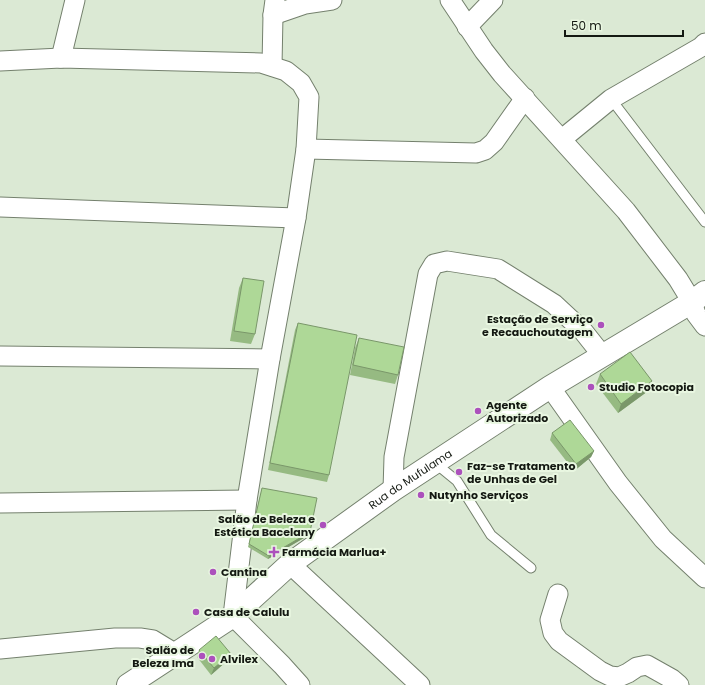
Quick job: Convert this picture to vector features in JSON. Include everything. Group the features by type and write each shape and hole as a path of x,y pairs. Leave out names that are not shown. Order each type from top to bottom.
{"street":[{"path":"61,58 75,0"},
{"path":"272,66 274,7 332,0"},
{"path":"450,0 488,57 626,211 678,279 698,297 696,314 705,326"},
{"path":"467,27 493,0"},
{"path":"562,139 611,99 704,47"},
{"path":"0,61 61,58 261,63 286,71 301,83 309,97 306,149 296,218 270,359 247,500 233,616 300,685"},
{"path":"306,149 476,153 485,150 494,142 525,98"},
{"path":"0,207 296,218"},
{"path":"393,490 394,457 428,274 434,264 447,261 498,269 554,304 583,331 602,355"},
{"name":"Rua do Mufulama","path":"128,685 233,616 290,564 393,490 550,387 698,297"},
{"path":"0,356 270,359"},
{"path":"550,387 618,483 663,539 705,578"},
{"path":"0,503 247,500"},
{"path":"290,564 420,685"},
{"path":"558,594 550,620 553,633 559,641 600,671 610,676 619,676 628,673 637,667 647,665 672,679 679,685"},
{"path":"0,650 115,638 140,638 153,640 176,654"}],"lane":[{"path":"611,99 705,222"},
{"path":"435,463 457,482 491,535 531,568"}],"building":[{"path":"243,278 264,281 255,334 234,331"},
{"path":"298,323 357,335 329,475 270,463"},
{"path":"359,338 404,347 398,375 353,365"},
{"path":"630,352 652,381 621,404 600,374"},
{"path":"570,420 594,451 576,464 552,433"},
{"path":"262,488 317,498 310,532 269,556 249,544"},
{"path":"216,636 231,654 214,668 199,650"}],"place":[{"name":"Estação de Serviço e Recauchoutagem","path":"601,325"},
{"name":"Studio Fotocopia","path":"591,387"},
{"name":"Agente Autorizado","path":"478,411"},
{"name":"Faz-se Tratamento de Unhas de Gel","path":"459,472"},
{"name":"Nutynho Serviços","path":"421,495"},
{"name":"Salão de Beleza e Estética Bacelany","path":"323,525"},
{"name":"Farmácia Marlua+","path":"274,552"},
{"name":"Cantina","path":"213,572"},
{"name":"Casa de Calulu","path":"196,612"},
{"name":"Salão de Beleza Ima","path":"202,656"},
{"name":"Alvilex","path":"212,659"}]}
